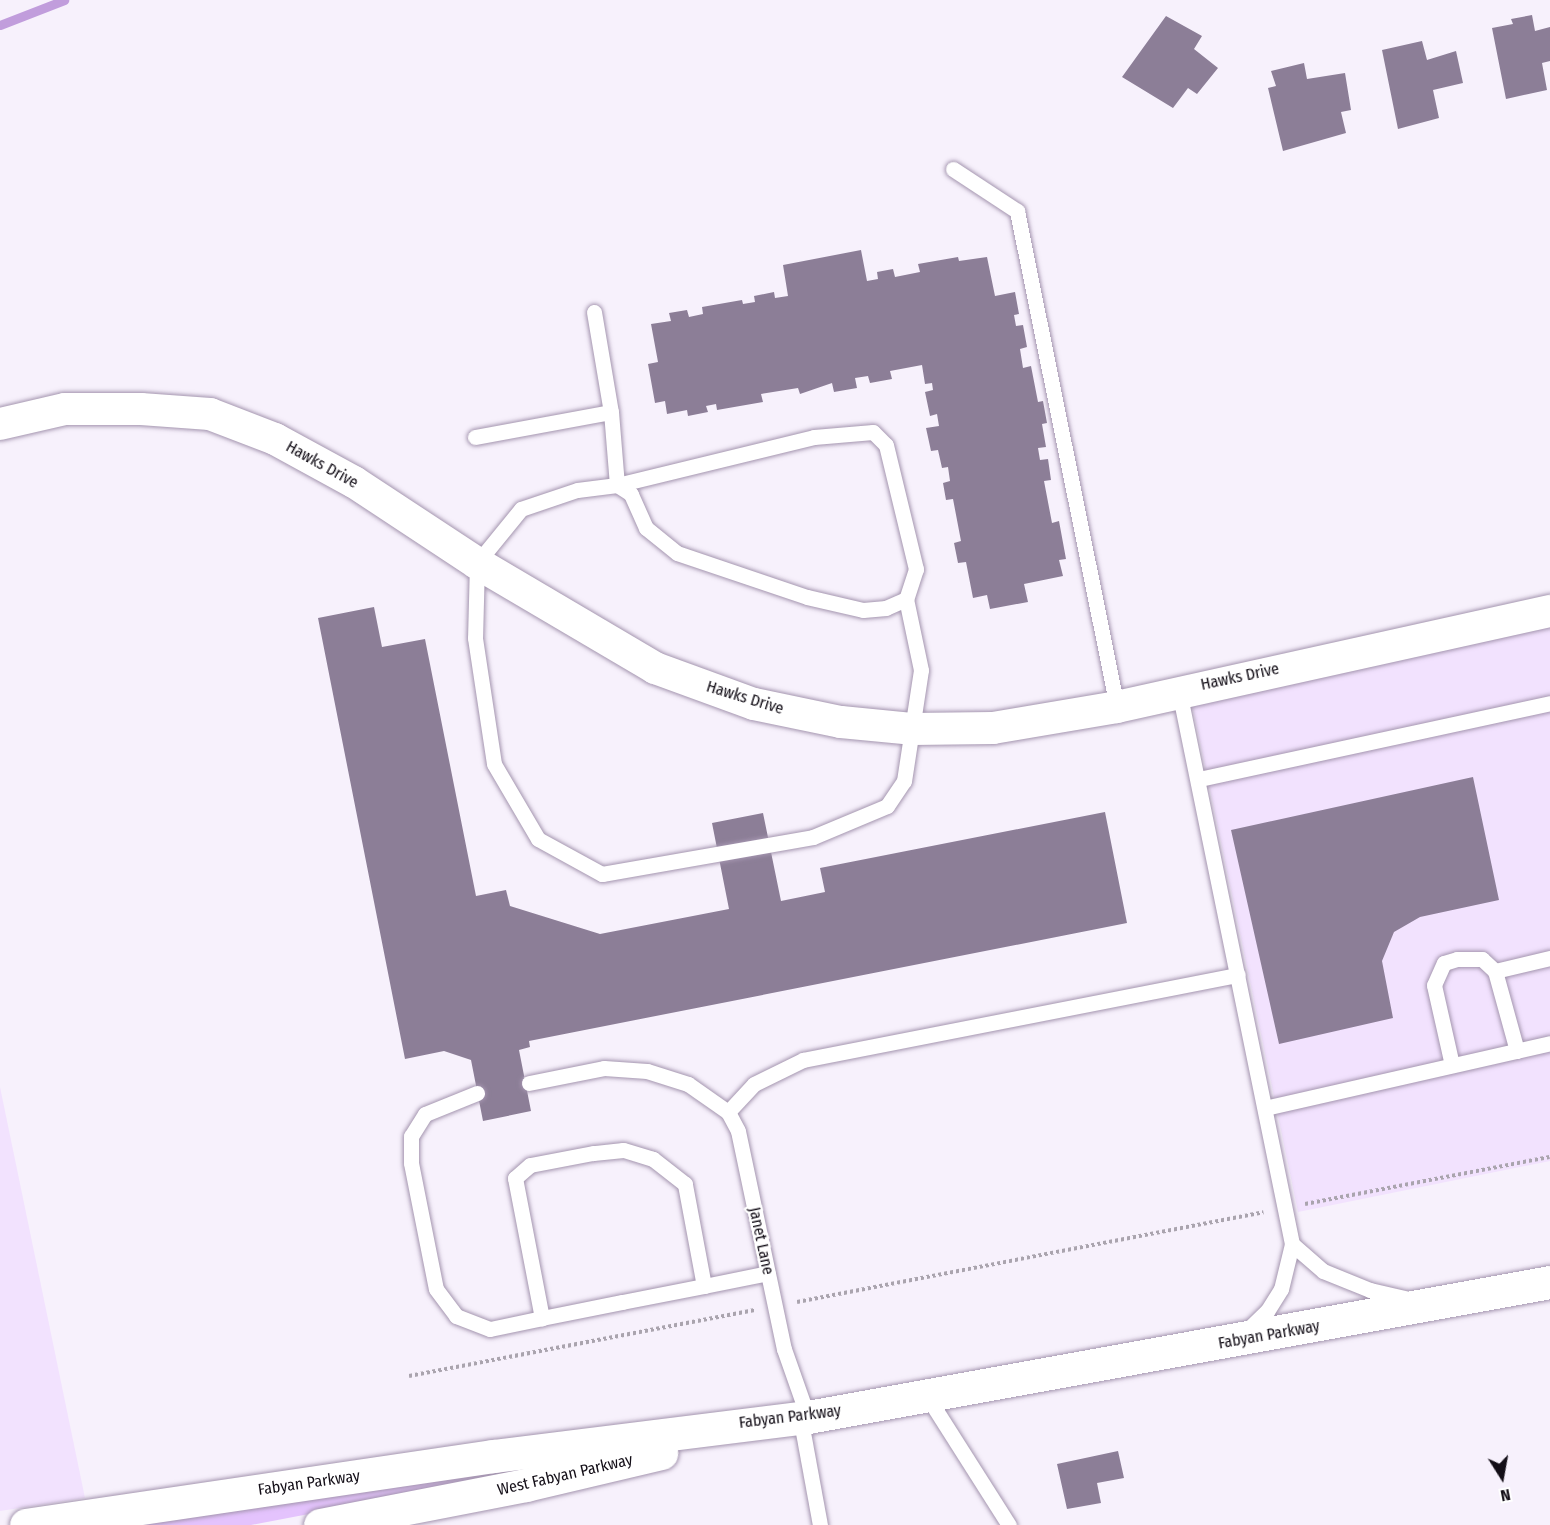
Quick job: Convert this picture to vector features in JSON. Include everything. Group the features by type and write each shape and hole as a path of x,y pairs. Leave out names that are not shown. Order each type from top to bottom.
{"main road":[{"name":"Fabyan Parkway","path":"26,1525 493,1456 803,1417 1235,1341 1550,1282"},
{"name":"West Fabyan Parkway","path":"320,1525 526,1485 803,1417"}],"street":[{"name":"Hawks Drive","path":"0,424 65,409 141,408 210,414 275,439 354,482 477,562 655,668 754,704 841,722 912,729 993,728 1117,707 1179,690 1550,611"}],"lane":[{"path":"953,169 1017,211 1117,707"},
{"path":"594,312 611,412 617,485"},
{"path":"475,437 611,412"},
{"path":"873,432 886,445 916,569 906,599 921,670 904,781 887,806 813,837 602,874 538,839 494,764 475,638 477,562 521,509 577,490 617,485 814,437 873,432"},
{"path":"617,485 631,494 646,528 677,553 807,597 863,610 886,608 906,599"},
{"path":"1179,690 1292,1244 1281,1288 1267,1311 1235,1341"},
{"path":"1198,779 1550,703"},
{"path":"1452,1065 1435,1003 1437,973 1444,963 1468,956 1482,959 1496,971 1517,1051"},
{"path":"1496,971 1550,958"},
{"path":"529,1083 604,1068 647,1071 688,1084 728,1112 754,1084 803,1060 1238,975"},
{"path":"1265,1108 1550,1043"},
{"path":"477,1093 425,1114 411,1136 411,1163 436,1289 456,1316 490,1329 768,1273"},
{"name":"Janet Lane","path":"728,1112 738,1131 784,1348 803,1417 820,1525"},
{"path":"542,1318 515,1178 530,1165 623,1150 670,1169 684,1184 704,1286"},
{"path":"1292,1244 1323,1271 1370,1290 1433,1304"},
{"path":"927,1395 1009,1525"}],"path":[{"path":"1298,1205 1550,1157"},
{"path":"795,1302 1264,1212"},
{"path":"409,1376 761,1309"}],"shaded area":[{"path":"1550,624 1550,1161 1298,1212 1191,699"},
{"path":"0,1087 85,1498 0,1511"},
{"path":"496,1472 497,1478 251,1525 133,1525"}],"building":[{"path":"1532,15 1535,31 1550,27 1550,61 1542,63 1547,90 1506,99 1492,28 1513,24 1511,19"},
{"path":"1166,16 1202,36 1194,49 1218,68 1197,94 1188,88 1173,108 1122,77"},
{"path":"1422,41 1427,60 1456,51 1463,83 1433,90 1439,118 1398,129 1382,50"},
{"path":"1304,63 1307,79 1345,73 1351,110 1341,112 1346,133 1283,151 1268,88 1276,86 1271,71"},
{"path":"861,250 867,281 878,279 877,272 893,269 895,277 920,272 918,264 958,257 959,261 987,257 995,296 1015,292 1019,314 1014,315 1016,326 1023,325 1027,347 1020,349 1023,368 1031,366 1038,402 1043,401 1047,423 1042,424 1046,447 1038,448 1040,460 1048,459 1051,480 1044,481 1052,523 1059,521 1066,559 1059,560 1063,576 1024,584 1028,602 990,609 987,595 973,598 966,562 958,563 954,543 961,541 953,499 946,500 943,483 950,481 948,467 942,468 938,450 931,451 926,428 939,426 937,414 930,416 925,392 933,390 932,383 925,384 922,365 890,371 892,379 870,383 868,376 855,378 857,388 834,392 832,383 800,394 798,388 761,394 763,402 717,410 716,404 706,406 708,412 688,416 687,410 667,414 665,401 655,403 648,364 658,362 651,324 671,321 669,313 687,310 689,317 703,314 702,307 742,300 743,304 755,302 754,296 774,292 775,298 788,296 783,265"},
{"path":"374,607 382,647 425,639 476,896 506,890 510,906 600,934 729,909 712,823 763,813 781,901 825,892 820,868 1105,812 1127,923 529,1041 530,1047 519,1050 531,1111 483,1121 471,1060 444,1051 405,1059 318,618"},
{"path":"1473,777 1499,900 1420,917 1394,932 1382,961 1393,1018 1279,1044 1231,830"},
{"path":"1118,1451 1124,1478 1097,1483 1101,1503 1067,1509 1057,1464"}],"waterway":[{"path":"0,25 64,0"}]}
